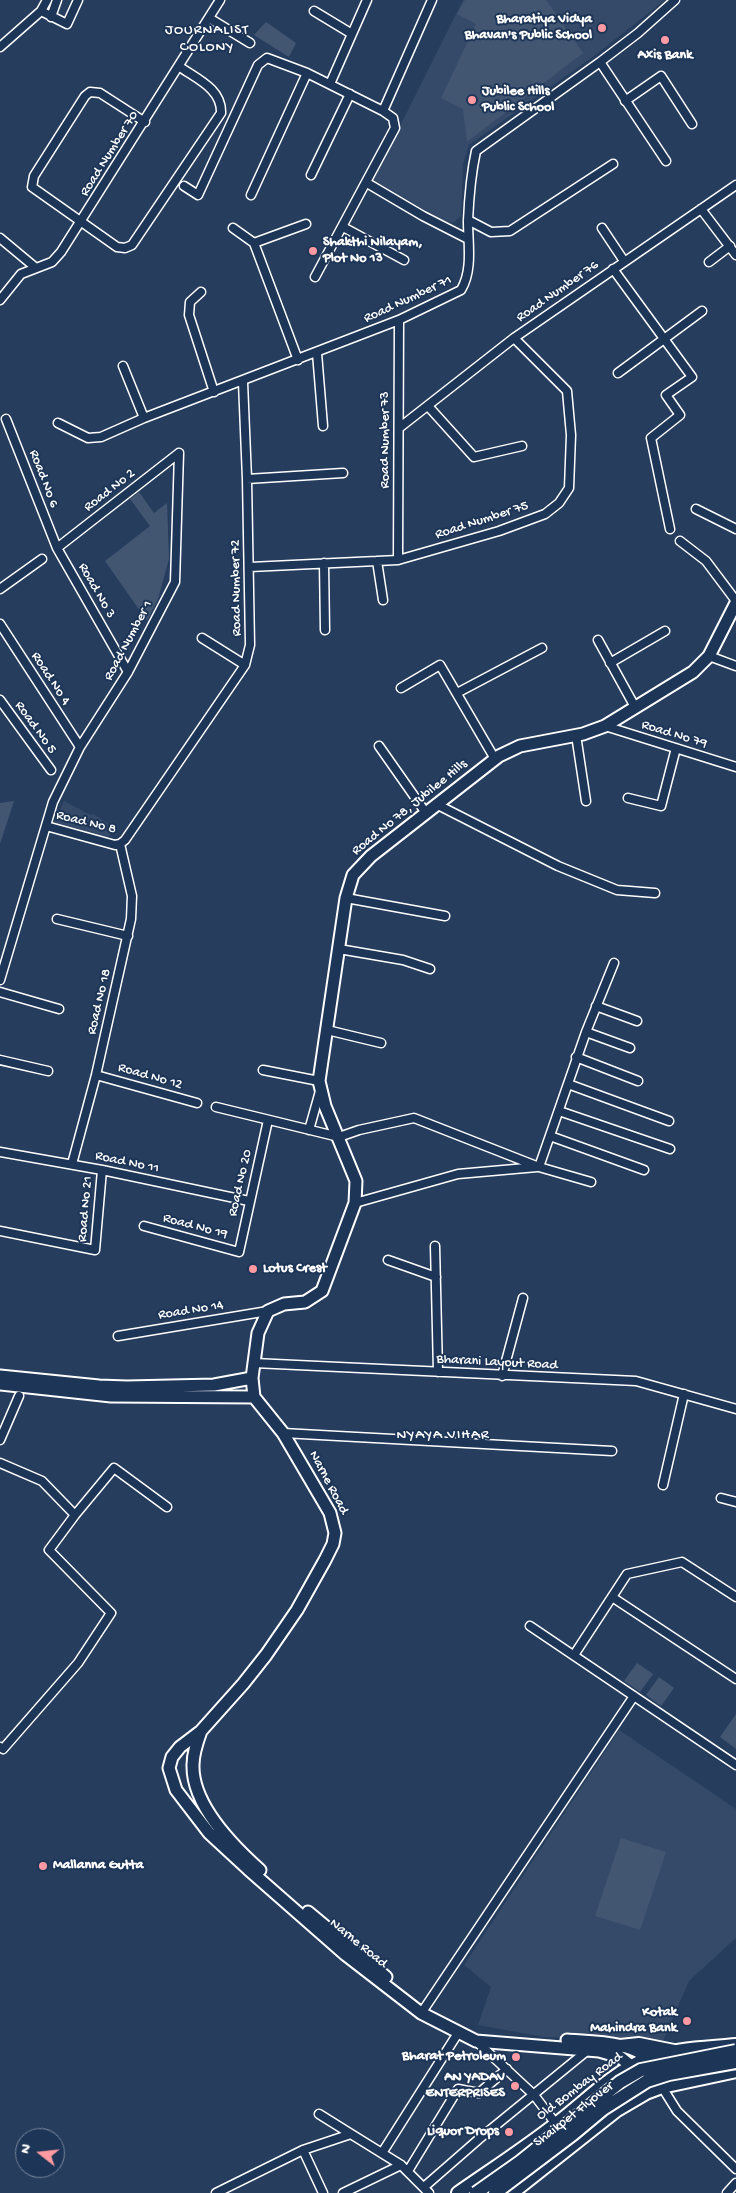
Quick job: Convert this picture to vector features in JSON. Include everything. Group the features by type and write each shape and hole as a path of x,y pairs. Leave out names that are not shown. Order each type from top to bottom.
{"main road":[{"name":"Road No 78, Jubilee Hills","path":"268,1311 284,1304 305,1302 322,1291 355,1203 356,1181 325,1106 320,1084 346,898 353,875 371,856 495,759 520,746 576,735 605,726 693,672 709,656 736,602"},
{"path":"0,1384 111,1396 254,1397 252,1378 258,1333 268,1311"},
{"path":"0,1376 127,1387 214,1385 252,1378"},
{"name":"Narne Road","path":"254,1397 283,1433 330,1513 335,1533 333,1544 297,1610 266,1655 201,1731 180,1747 172,1757 169,1768 176,1790 209,1833 346,1954 421,2014 476,2041 588,2050 620,2057 631,2066"},
{"name":"Narne Road","path":"201,1731 194,1753 193,1774 202,1801 219,1826 254,1864 288,1895 424,2009 456,2027 476,2034 603,2043 640,2052 648,2058"},
{"path":"620,2046 639,2044 674,2052"},
{"name":"Old Bombay Road","path":"458,2193 556,2124 605,2084 631,2066 648,2058 674,2052 736,2045"},
{"name":"Shaikpet Flyover","path":"476,2193 520,2162 620,2082 641,2070 736,2051"},
{"path":"648,2058 662,2087"},
{"name":"Shaikpet Flyover","path":"495,2193 566,2140 603,2109 647,2081 669,2074 736,2062"},
{"path":"512,2193 617,2110 646,2093 662,2087 736,2071"}],"street":[{"path":"0,47 41,11 47,0"},
{"path":"51,16 57,0"},
{"path":"41,11 68,24 78,0"},
{"name":"Road Number 70","path":"0,300 21,274 52,262 61,252 82,223 220,0"},
{"path":"330,84 366,0"},
{"path":"383,111 432,0"},
{"name":"Road Number 71","path":"58,423 88,438 96,438 400,320 462,290 469,272 468,220 472,169 476,151 600,62 638,33 675,0"},
{"path":"314,11 352,34"},
{"path":"209,18 250,43"},
{"path":"184,186 198,195 258,65 267,58 307,72 383,111 393,118 395,128 315,277"},
{"path":"600,62 666,161"},
{"path":"145,122 100,93 90,92 85,96 34,176 31,182 35,191 117,247 126,248 132,245 217,122 221,113 222,104 218,96 180,66"},
{"path":"251,196 307,72"},
{"path":"625,101 661,76 692,124"},
{"path":"311,175 350,94"},
{"path":"468,220 491,232 510,231 613,164"},
{"path":"367,183 423,216 468,239"},
{"name":"Road Number 76","path":"399,428 514,338 736,185"},
{"path":"701,209 736,255"},
{"path":"254,243 306,224"},
{"path":"343,227 404,260"},
{"path":"234,228 254,243 298,360"},
{"path":"602,228 624,261"},
{"path":"0,238 36,268"},
{"path":"709,262 730,246"},
{"path":"613,269 663,341 692,377 666,395 680,415 651,438 670,529"},
{"path":"201,292 190,302 189,315 214,392"},
{"path":"618,373 702,311"},
{"name":"Road Number 73","path":"398,560 400,320"},
{"name":"Road Number 75","path":"250,567 398,560 499,532 545,514 559,502 569,488 571,435 567,391 514,338"},
{"path":"317,353 323,426"},
{"path":"123,366 144,418"},
{"name":"Road Number 72","path":"120,844 125,840 245,664 250,644 250,567 243,382"},
{"path":"428,406 474,457 522,446"},
{"name":"Road No 6","path":"6,419 57,548"},
{"name":"Road No 2","path":"57,548 179,453"},
{"name":"Road Number 1","path":"0,980 54,802 80,748 128,672 174,582 179,453"},
{"path":"247,479 343,473"},
{"path":"696,509 736,529"},
{"path":"680,541 706,562 736,602"},
{"name":"Road No 3","path":"57,548 128,672"},
{"path":"0,589 42,559"},
{"path":"377,561 383,600"},
{"path":"324,563 325,630"},
{"name":"Road No 4","path":"0,624 80,748"},
{"path":"610,662 665,631"},
{"path":"202,638 245,664"},
{"path":"598,640 635,707"},
{"path":"457,693 542,648"},
{"path":"709,656 736,666"},
{"path":"401,688 440,665 495,759"},
{"name":"Road No 5","path":"0,700 50,770"},
{"name":"Road No 79","path":"605,726 736,767"},
{"path":"576,735 586,801"},
{"path":"379,746 426,813"},
{"path":"628,798 660,806 676,748"},
{"path":"436,804 558,866 617,890 655,893"},
{"name":"Road No 8","path":"46,826 115,845 120,844"},
{"name":"Road No 18","path":"72,1164 96,1075 128,936 132,896 120,844"},
{"path":"346,898 445,916"},
{"path":"57,919 128,936"},
{"path":"339,949 403,960 430,969"},
{"path":"539,1167 576,1057 614,964"},
{"path":"0,992 59,1009"},
{"path":"596,1006 636,1021"},
{"path":"327,1030 381,1043"},
{"path":"586,1032 630,1048"},
{"path":"576,1057 638,1081"},
{"path":"0,1060 48,1071"},
{"path":"263,1070 320,1084 309,1130"},
{"name":"Road No 12","path":"96,1075 197,1103"},
{"path":"568,1084 669,1121"},
{"path":"216,1107 339,1137 359,1130 414,1118 539,1167 591,1182"},
{"path":"559,1111 670,1149"},
{"name":"Road No 20","path":"240,1252 249,1201 268,1120"},
{"path":"550,1136 644,1170"},
{"name":"Road No 11","path":"0,1152 72,1164 249,1201"},
{"path":"355,1203 458,1174 539,1167"},
{"name":"Road No 21","path":"0,1231 95,1250 102,1170"},
{"name":"Road No 19","path":"144,1226 240,1252"},
{"path":"435,1246 438,1372"},
{"path":"388,1260 436,1277"},
{"path":"502,1376 523,1298"},
{"name":"Road No 14","path":"118,1336 268,1311"},
{"name":"Bharani Layout Road","path":"254,1363 636,1381 736,1409"},
{"path":"663,1485 684,1394"},
{"path":"0,1440 19,1396"},
{"path":"283,1433 612,1451"},
{"path":"0,1463 42,1481 76,1515"},
{"path":"0,1746 3,1749 78,1663 111,1613 48,1550 114,1468 167,1506"},
{"path":"721,1498 736,1502"},
{"path":"574,1655 627,1574 682,1562 736,1598"},
{"path":"612,1596 736,1679"},
{"path":"530,1626 736,1765"},
{"path":"424,2009 634,1696"},
{"path":"382,2153 458,2033"},
{"path":"476,2041 534,2095 556,2124"},
{"path":"319,2114 401,2166 427,2190 479,2139 588,2050"},
{"path":"408,2171 458,2089 479,2094 507,2069"},
{"path":"662,2087 677,2111 736,2169"},
{"path":"216,2193 303,2150 351,2134"},
{"path":"303,2150 322,2193"},
{"path":"343,2193 401,2166"},
{"path":"726,2193 736,2183"}],"shaded area":[{"name":"Jubilee Hills Public School","path":"463,0 665,0 594,56 469,145 463,164 461,216 453,223 441,219 373,180"},
{"path":"465,0 546,0 583,53 467,142 463,109 441,98 476,24 457,14"},
{"path":"266,22 296,43 289,57 254,35"},
{"path":"139,492 154,513 167,503 169,559 158,599 147,621 105,561 150,526 130,499"},
{"path":"14,801 0,844 0,803"},
{"path":"64,801 91,815 93,814 116,828 107,838 54,823"},
{"path":"637,1663 653,1674 640,1692 624,1681"},
{"path":"659,1677 674,1688 661,1706 646,1695"},
{"path":"736,1714 736,1749 720,1737"},
{"path":"619,1730 736,1809 736,1938 689,1981 663,2041 544,2037 478,2025 491,1987 464,1965"},
{"path":"621,1838 666,1852 640,1930 595,1916"}],"place":[{"name":"Bharatiya Vidya Bhavan's Public School","path":"602,28"},
{"name":"Axis Bank","path":"665,40"},
{"name":"Jubilee Hills Public School","path":"472,100"},
{"name":"Shakthi Nilayam, Plot No 13","path":"313,251"},
{"name":"Lotus Crest","path":"253,1269"},
{"name":"Mallanna Gutta","path":"43,1866"},
{"name":"Kotak Mahindra Bank","path":"687,2021"},
{"name":"Bharat Petroleum","path":"516,2057"},
{"name":"AN YADAV ENTERPRISES","path":"515,2086"},
{"name":"Liquor Drops","path":"509,2132"}],"district":[{"name":"JOURNALIST COLONY","path":"207,40"},
{"name":"NYAYA VIHAR","path":"443,1436"}]}
